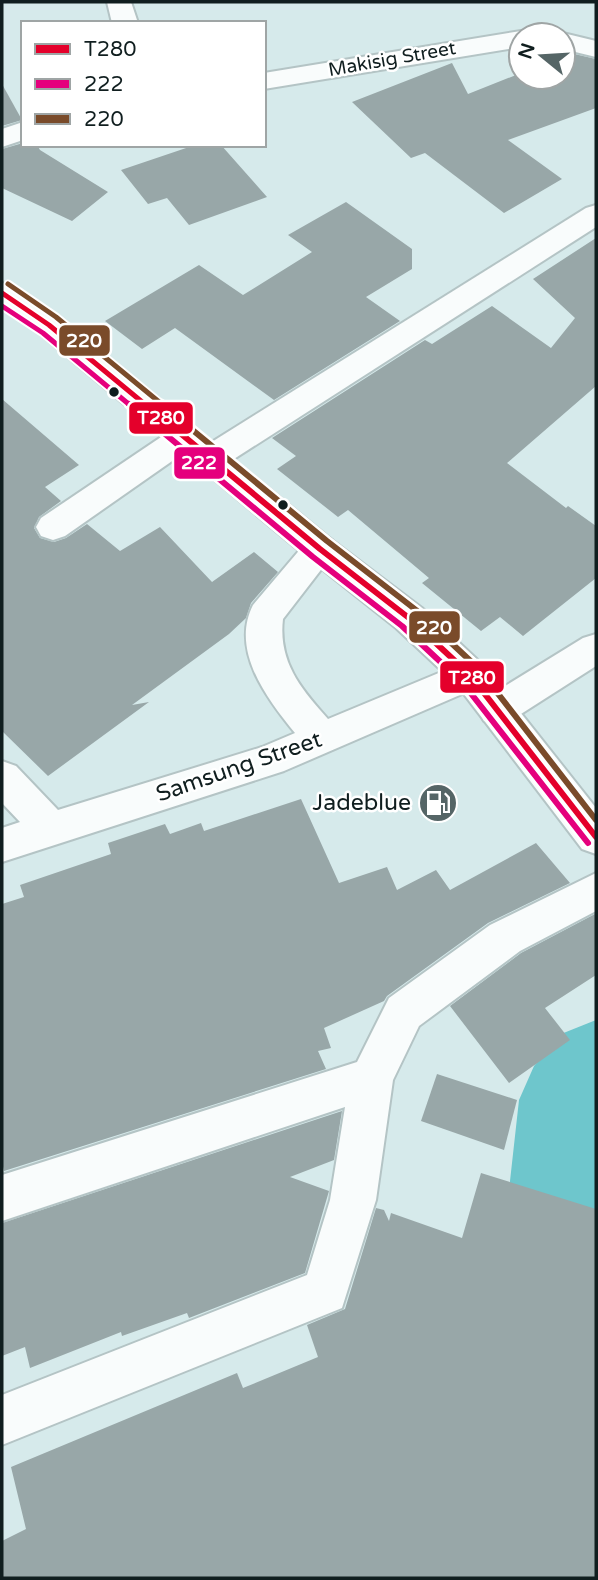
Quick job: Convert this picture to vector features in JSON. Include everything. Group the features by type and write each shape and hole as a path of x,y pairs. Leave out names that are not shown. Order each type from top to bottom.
{"street":[{"path":"119,2 124,21"},
{"name":"Makisig Street","path":"266,81 507,41"},
{"path":"577,44 596,49"},
{"path":"2,139 21,131"},
{"path":"211,458 596,214"},
{"path":"2,293 49,325 320,549 409,618 470,675 596,837"},
{"path":"53,527 184,437"},
{"path":"320,549 267,615 264,624 267,660 280,688 323,739"},
{"path":"497,710 596,648"},
{"name":"Samsung Street","path":"2,845 271,760 470,675"},
{"path":"2,777 51,829"},
{"path":"2,1420 325,1291 353,1200 372,1079 404,1013 505,938 596,891"},
{"path":"2,1198 372,1079"}],"building":[{"path":"577,55 596,59 596,108 508,140 562,179 504,213 425,153 411,158 352,102 452,63 468,94 507,79 507,91 577,91"},
{"path":"2,84 21,120 2,126"},
{"path":"21,144 21,147 38,147 108,192 72,221 2,188 2,149"},
{"path":"189,147 223,147 267,197 189,225 167,198 148,204 121,170"},
{"path":"346,202 412,249 412,269 366,297 400,321 274,400 175,328 142,349 105,321 199,265 243,295 312,252 288,235"},
{"path":"596,238 596,386 507,463 566,508 568,506 596,526 596,578 523,636 500,617 481,631 422,583 429,578 348,510 338,517 277,469 296,456 272,438 425,340 432,344 492,306 551,348 575,318 533,279"},
{"path":"2,399 79,465 45,487 61,501 39,517 34,528 40,538 54,542 66,538 87,524 120,551 160,527 212,582 254,552 278,572 251,603 246,618 229,634 132,705 149,702 48,776 2,731"},
{"path":"301,799 339,883 387,867 397,890 436,870 450,890 536,843 570,883 488,923 387,996 384,1001 324,1028 331,1048 318,1051 326,1069 4,1171 2,904 24,897 20,885 111,854 108,843 165,824 170,834 201,823 204,831"},
{"path":"595,914 596,975 545,1008 570,1040 509,1083 450,1006 521,953"},
{"path":"437,1074 517,1100 504,1150 421,1121"},
{"path":"342,1111 334,1160 290,1177 329,1191 305,1273 189,1318 187,1313 122,1336 121,1332 30,1368 25,1347 2,1356 2,1223"},
{"path":"481,1173 596,1209 596,1578 2,1578 2,1541 26,1529 11,1467 237,1373 243,1388 318,1357 307,1325 345,1309 376,1208 384,1210 389,1221 391,1213 462,1238"}],"waterway":[{"path":"546,1318 551,1298 569,1100 596,1067"}],"transit line":[{"name":"220","path":"8,284 56,317 327,541 416,610 478,668 596,820"},
{"name":"T280","path":"2,293 49,325 320,549 409,618 470,675 596,837"},
{"name":"222","path":"2,306 43,333 313,557 402,626 462,682 588,843"}],"place":[{"name":"Jadeblue","path":"438,803"}]}
